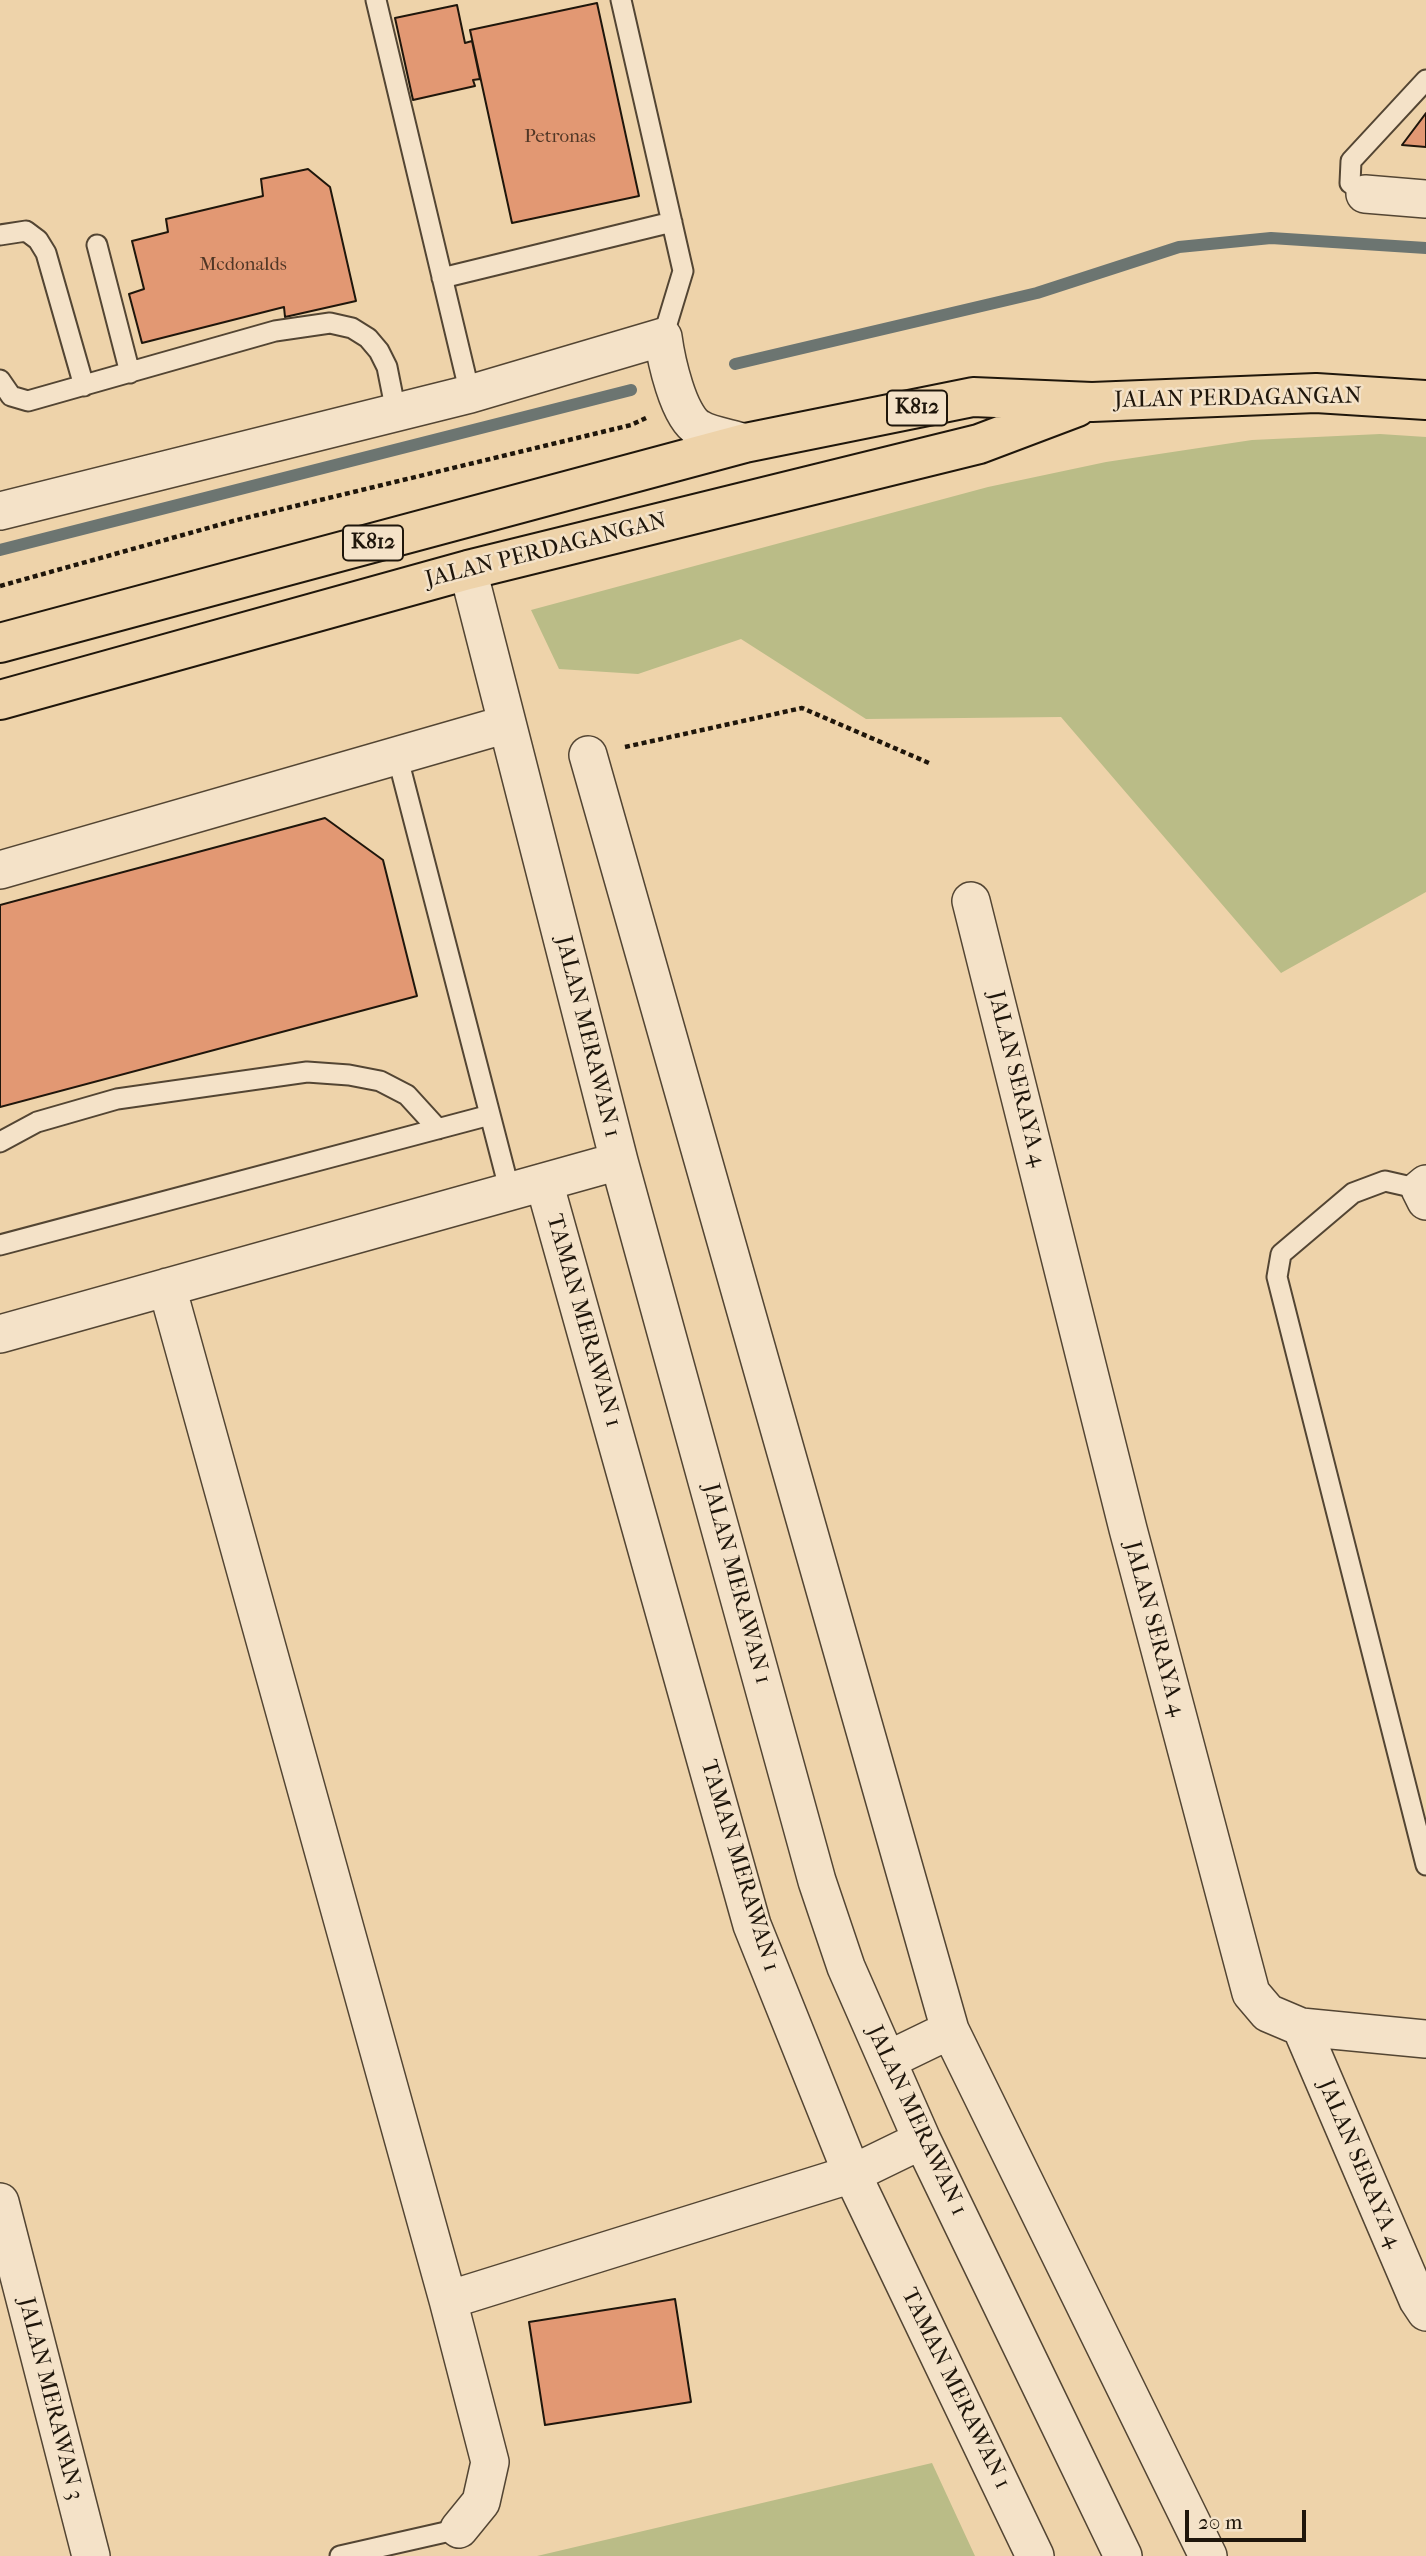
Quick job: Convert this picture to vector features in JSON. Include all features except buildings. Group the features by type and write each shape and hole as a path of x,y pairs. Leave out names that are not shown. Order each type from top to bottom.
{"main road":[{"name":"JALAN PERDAGANGAN","path":"0,643 745,443 973,397 1092,402 1317,393 1426,400"},
{"name":"JALAN PERDAGANGAN","path":"0,700 468,570 979,444 1092,402"}],"street":[{"path":"1364,194 1426,199"},
{"path":"0,511 470,394 664,350 680,402 696,428 745,443"},
{"name":"JALAN MERAWAN 1","path":"468,570 620,1161 817,1881 846,1967 922,2140 1123,2556"},
{"path":"0,870 507,724"},
{"path":"588,755 950,2030 1208,2556"},
{"name":"JALAN SERAYA 4","path":"971,901 1128,1529 1251,1993 1268,2013 1301,2027 1418,2300 1426,2312"},
{"path":"0,1334 620,1161"},
{"name":"TAMAN MERAWAN 1","path":"527,1187 752,1925 852,2174 1035,2556"},
{"path":"167,1287 448,2300 490,2462 481,2502 459,2529"},
{"path":"1301,2027 1426,2039"},
{"path":"887,2060 950,2030"},
{"path":"448,2300 852,2174 922,2140"},
{"name":"JALAN MERAWAN 3","path":"0,2202 90,2556"}],"lane":[{"path":"376,0 470,394"},
{"path":"621,0 683,271 664,350"},
{"path":"1364,194 1350,183 1350,161 1426,80"},
{"path":"442,278 672,222"},
{"path":"0,234 26,231 38,240 46,253 84,386"},
{"path":"97,246 130,373"},
{"path":"0,380 11,396 27,401 275,331 330,323 352,328 368,338 379,351 387,367 396,412"},
{"path":"397,755 489,1115 527,1187"},
{"path":"0,1142 37,1122 117,1099 262,1076 307,1072 349,1075 380,1081 407,1095 438,1129"},
{"path":"0,1245 489,1115"},
{"path":"1424,1192 1385,1181 1353,1193 1281,1254 1277,1277 1426,1865"},
{"path":"340,2556 459,2529"}],"path":[{"path":"0,586 233,522 631,425 680,402"},
{"path":"588,755 802,708 929,763"}],"green space":[{"path":"1380,434 1426,437 1426,892 1281,973 1061,717 866,719 741,639 638,674 559,669 531,610 988,487 1106,462 1252,440"},
{"path":"932,2463 975,2556 537,2556"}],"waterway":[{"path":"735,364 1037,293 1179,247 1271,238 1426,248"},
{"path":"0,550 631,390"}]}
